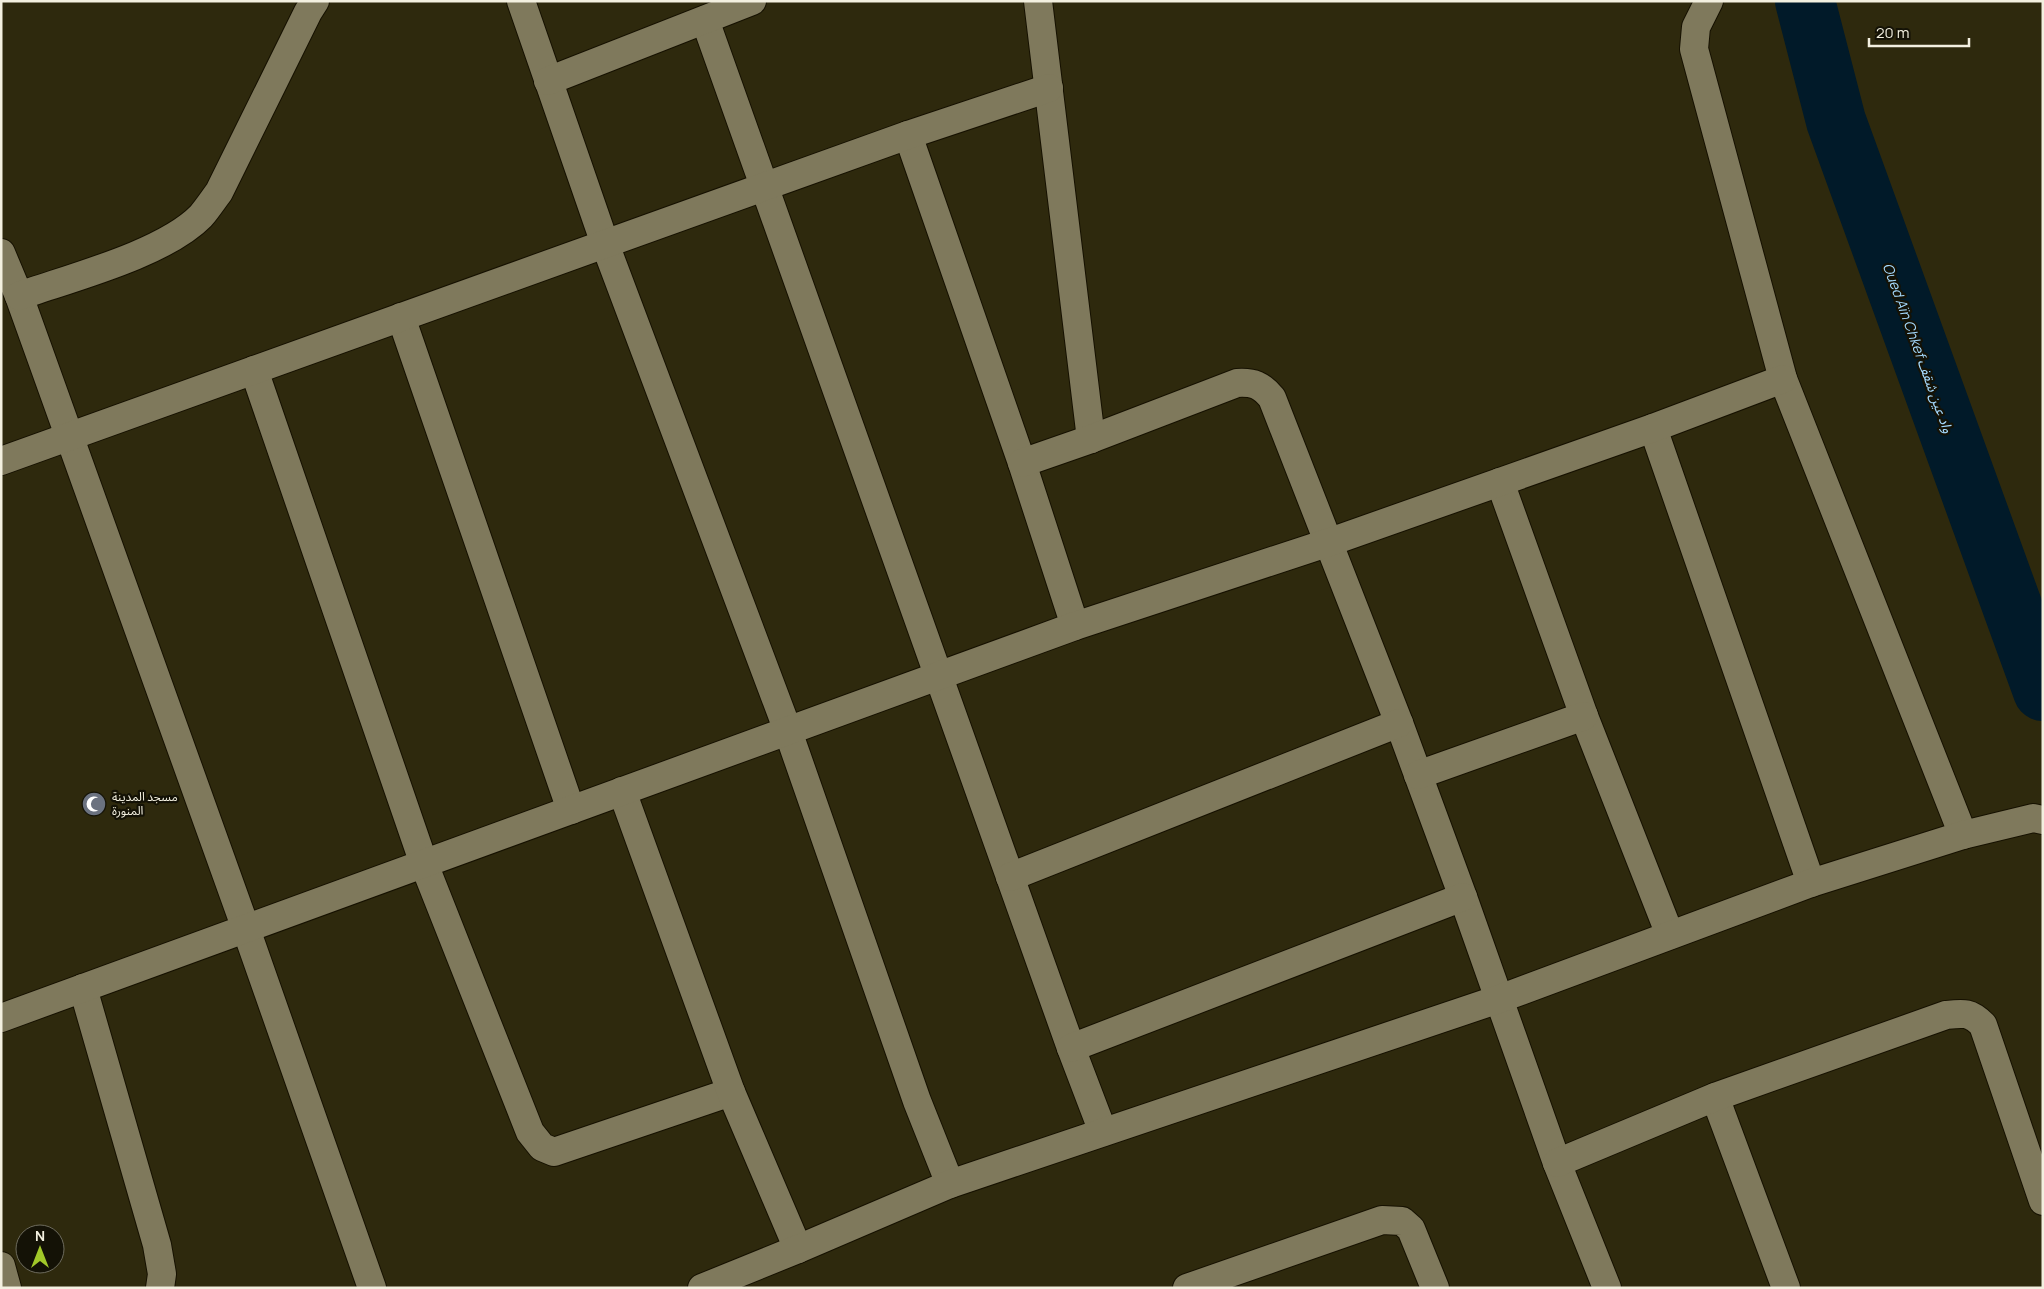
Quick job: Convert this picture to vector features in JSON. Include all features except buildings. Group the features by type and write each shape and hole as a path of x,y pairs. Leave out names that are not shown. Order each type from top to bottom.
{"street":[{"path":"19,296 129,258 176,235 200,216 219,192 315,1"},
{"path":"521,1 605,244 788,730 917,1101 950,1184"},
{"path":"548,81 752,1"},
{"path":"1038,1 1092,439"},
{"path":"1709,1 1696,27 1694,49 1783,379 1963,835"},
{"path":"705,20 1010,878 1103,1132"},
{"path":"1,461 908,135 1049,88"},
{"path":"908,135 1022,463 1075,626"},
{"path":"1,253 19,296 246,929 372,1288"},
{"path":"401,317 571,810"},
{"path":"254,370 424,864 530,1132 542,1147 554,1152 731,1092"},
{"path":"1,1018 1075,626 1330,542 1652,428 1783,379"},
{"path":"1022,463 1092,439 1237,383 1247,383 1263,388 1272,398 1330,542 1399,723 1464,897 1557,1164 1607,1288"},
{"path":"1652,428 1811,883"},
{"path":"1500,482 1584,716 1670,935"},
{"path":"1418,775 1584,716"},
{"path":"1010,878 1399,723"},
{"path":"622,791 731,1092 798,1249"},
{"path":"702,1288 950,1184 1499,999 1811,883 1963,835 2033,818 2043,820"},
{"path":"1071,1048 1464,897"},
{"path":"83,988 156,1245 162,1274 160,1288"},
{"path":"1557,1164 1715,1097 1946,1016 1961,1013 1974,1016 1983,1026 2043,1201"},
{"path":"1715,1097 1786,1288"},
{"path":"1187,1288 1382,1220 1402,1221 1411,1229 1435,1288"},
{"path":"1,1266 7,1288"}],"waterway":[{"name":"Oued Aïn Chkef واد عين شقف","path":"1805,1 1836,121 2043,691"}],"place":[{"name":"مسجد المدينة المنورة","path":"94,804"}]}
